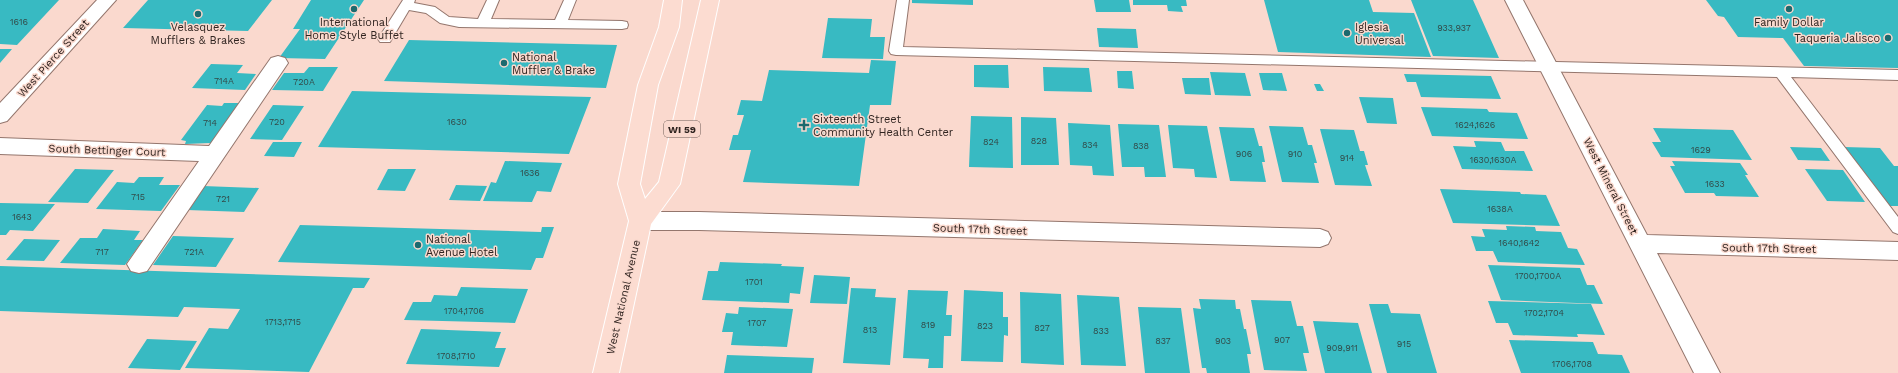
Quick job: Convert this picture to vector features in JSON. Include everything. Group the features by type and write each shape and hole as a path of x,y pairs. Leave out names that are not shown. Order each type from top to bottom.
{"main road":[{"name":"West National Avenue","path":"640,221 629,184 648,85 669,27 673,0"},
{"name":"West National Avenue","path":"606,373 640,221 670,184 710,0"},
{"path":"669,27 704,27"}],"street":[{"name":"West Pierce Street","path":"0,115 106,0"},
{"name":"West Mineral Street","path":"1514,0 1707,373"},
{"path":"139,264 278,63"},
{"name":"South Bettinger Court","path":"0,146 214,154"},
{"name":"South 17th Street","path":"640,221 699,221 1320,238"},
{"name":"South 17th Street","path":"1641,244 1898,251"}],"lane":[{"path":"482,24 493,0"},
{"path":"560,24 570,0"},
{"path":"902,0 896,51 1898,76"},
{"path":"385,39 407,3 430,10 445,20 459,23 622,25"},
{"path":"1781,73 1898,228"}],"building":[{"path":"0,0 59,0 17,45 0,44"},
{"name":"Velasquez Mufflers & Brakes","path":"148,0 272,0 248,31 123,28"},
{"path":"311,0 364,0 325,59 279,58 300,29 293,29"},
{"path":"912,0 973,0 973,5 912,3"},
{"path":"1094,0 1129,0 1131,12 1096,12"},
{"path":"1133,0 1186,0 1187,6 1181,6 1183,12 1168,11 1167,5 1133,5"},
{"name":"Iglesia Universal","path":"1264,0 1369,0 1373,12 1414,13 1431,57 1278,52"},
{"path":"1411,0 1473,0 1499,58 1433,56"},
{"path":"1706,0 1898,0 1898,68 1804,66 1783,38 1738,37 1724,17 1718,16"},
{"path":"828,18 872,19 870,37 885,37 883,59 822,58"},
{"path":"1097,28 1136,29 1138,48 1099,47"},
{"name":"National Muffler & Brake","path":"409,40 617,45 606,88 384,81"},
{"path":"0,49 12,49 0,63"},
{"name":"Sixteenth Street Community Health Center","path":"871,60 896,61 891,105 870,105 859,186 743,182 751,150 729,150 733,135 738,135 744,115 737,115 741,100 762,101 769,70 869,73"},
{"path":"211,64 243,65 237,73 256,74 245,90 192,88"},
{"path":"974,65 1008,65 1009,88 974,87"},
{"path":"309,67 338,67 323,91 272,90 284,73 304,73"},
{"path":"1043,67 1089,68 1092,92 1044,91"},
{"path":"1117,71 1132,71 1134,89 1118,88"},
{"path":"1210,72 1245,73 1251,96 1215,95"},
{"path":"1259,73 1282,73 1287,91 1263,90"},
{"path":"1404,74 1491,76 1501,99 1421,97 1416,82 1407,82"},
{"path":"1182,78 1209,78 1211,95 1185,94"},
{"path":"1314,84 1320,84 1324,91 1317,91"},
{"path":"352,91 591,97 569,154 318,147"},
{"path":"1359,97 1393,98 1397,124 1367,123"},
{"path":"224,103 239,103 211,143 185,144 186,141 181,140 207,105 222,106"},
{"path":"273,105 304,106 282,140 250,139"},
{"path":"1421,107 1487,109 1489,112 1517,113 1528,139 1432,136"},
{"path":"971,116 1012,117 1013,168 969,167"},
{"path":"1021,117 1056,118 1059,165 1021,165"},
{"path":"1068,123 1110,125 1114,176 1093,175 1092,166 1070,165"},
{"path":"1118,124 1159,125 1166,177 1145,177 1144,167 1122,167"},
{"path":"1168,125 1207,126 1217,178 1195,177 1194,169 1173,168"},
{"path":"1269,126 1303,127 1308,145 1312,145 1317,163 1314,163 1319,183 1282,182"},
{"path":"1219,127 1254,128 1259,146 1262,146 1265,162 1262,162 1266,182 1230,181"},
{"path":"1653,128 1733,130 1752,160 1661,157 1652,142 1661,142"},
{"path":"1320,129 1354,130 1360,151 1364,151 1368,165 1365,165 1372,186 1335,185"},
{"path":"1474,141 1501,142 1505,151 1524,151 1533,171 1462,169 1453,146 1476,147"},
{"path":"273,142 302,142 294,157 264,156"},
{"path":"1790,147 1821,148 1830,161 1798,160"},
{"path":"1844,147 1880,148 1894,166 1898,166 1898,206 1887,206"},
{"path":"505,161 562,163 551,192 537,191 532,202 483,201 491,182 496,183"},
{"path":"1672,161 1740,163 1748,175 1745,175 1759,197 1716,196 1714,193 1685,193 1670,166 1675,166"},
{"path":"75,169 114,170 88,203 48,202"},
{"path":"388,169 416,169 405,191 377,190"},
{"path":"1805,169 1843,170 1865,202 1827,201"},
{"path":"139,177 164,177 159,185 180,185 161,211 96,209 117,182 134,183"},
{"path":"456,185 487,186 480,201 449,200"},
{"path":"203,186 259,188 244,212 187,210"},
{"path":"1440,189 1520,192 1521,194 1546,195 1560,226 1453,223"},
{"path":"0,203 55,204 33,231 10,230 6,235 0,235"},
{"name":"National Avenue Hotel","path":"300,225 541,232 542,227 554,227 543,258 536,258 531,270 278,262"},
{"path":"1506,226 1535,227 1536,231 1561,232 1568,248 1577,249 1585,265 1498,262 1493,251 1476,251 1471,236 1485,237 1482,229 1507,230"},
{"path":"103,229 140,231 134,240 143,240 125,265 60,263 80,238 97,238"},
{"path":"173,236 234,238 216,267 153,265"},
{"path":"24,239 60,240 44,261 6,260"},
{"path":"720,262 782,264 781,266 804,267 800,294 790,293 789,303 702,300 708,271 718,271"},
{"path":"1488,265 1580,268 1587,285 1594,285 1603,304 1501,300"},
{"path":"0,266 370,278 364,288 353,288 309,372 185,368 209,328 228,329 240,309 184,307 178,317 0,311"},
{"path":"814,275 850,277 847,304 810,303"},
{"path":"461,287 528,289 515,323 404,320 413,302 431,302 434,295 457,296"},
{"path":"851,288 876,289 875,297 896,298 890,365 843,363"},
{"path":"908,290 948,291 946,315 952,315 951,336 944,336 943,368 928,368 929,359 903,358"},
{"path":"964,290 1003,292 1003,317 1008,317 1008,336 1004,335 1003,362 961,361"},
{"path":"1020,292 1061,294 1064,365 1021,363"},
{"path":"1077,295 1119,297 1126,366 1081,365"},
{"path":"1199,299 1235,300 1236,309 1240,309 1244,329 1246,329 1251,354 1247,354 1250,373 1207,373 1206,368 1202,368 1193,308 1201,309"},
{"path":"1251,300 1291,301 1297,326 1303,326 1309,353 1303,353 1307,371 1264,370"},
{"path":"1488,301 1591,304 1605,335 1577,334 1578,337 1513,335 1508,323 1496,323"},
{"path":"1369,304 1388,304 1391,313 1420,314 1437,373 1387,373"},
{"path":"739,307 793,309 787,347 731,345 733,332 722,332 726,313 738,314"},
{"path":"1138,307 1181,308 1190,373 1145,373"},
{"path":"1313,321 1358,323 1372,373 1325,373"},
{"path":"421,329 501,332 495,348 506,348 499,367 406,364"},
{"path":"147,339 197,341 180,370 128,368"},
{"path":"1509,340 1593,342 1598,354 1622,355 1630,373 1521,373"},
{"path":"727,355 814,358 812,373 724,373"}],"place":[{"name":"International Home Style Buffet","path":"354,9"},
{"name":"Family Dollar","path":"1789,9"},
{"name":"Velasquez Mufflers & Brakes","path":"198,14"},
{"name":"Iglesia Universal","path":"1347,33"},
{"name":"Taqueria Jalisco","path":"1888,38"},
{"name":"National Muffler & Brake","path":"504,63"},
{"name":"Sixteenth Street Community Health Center","path":"804,125"},
{"name":"National Avenue Hotel","path":"418,245"}]}
